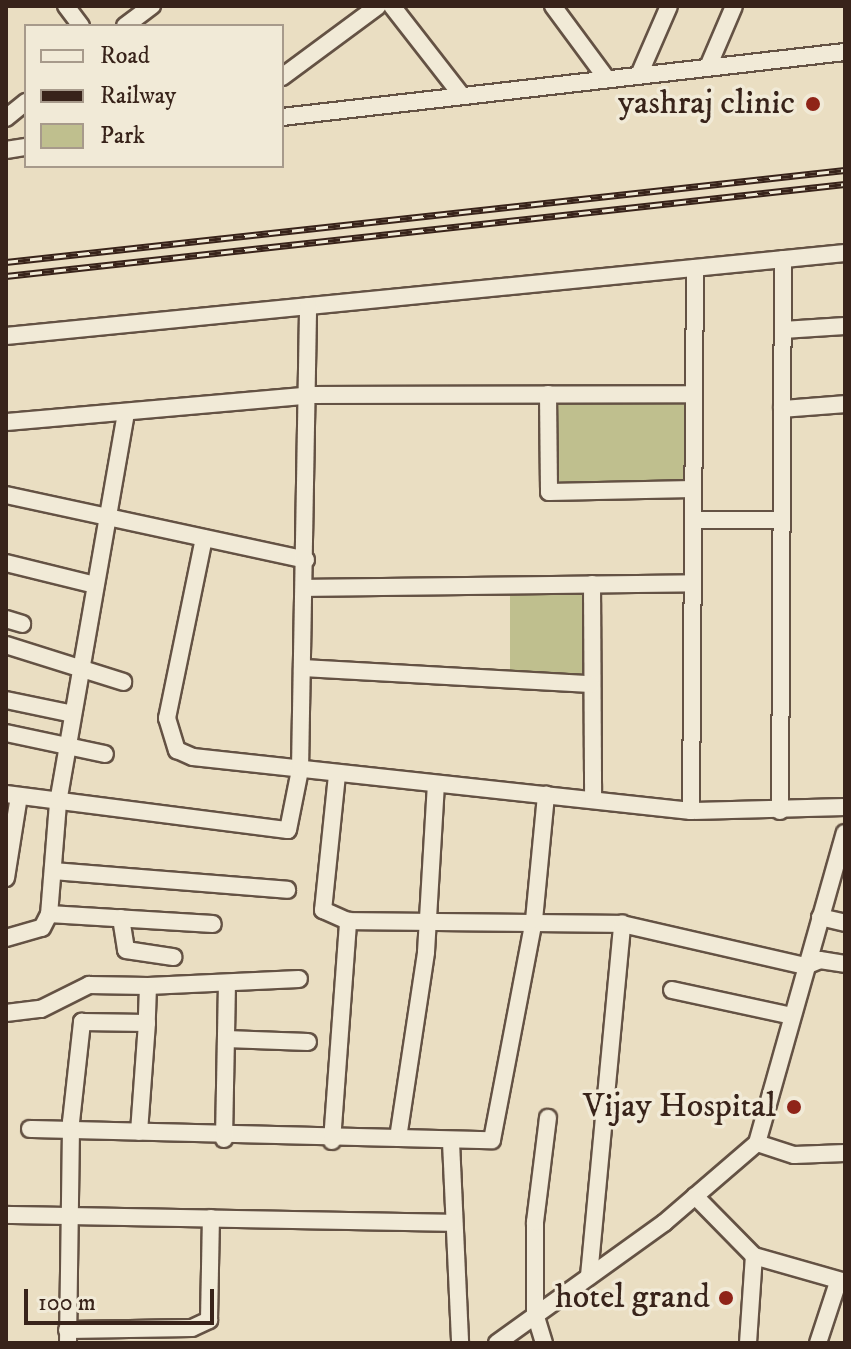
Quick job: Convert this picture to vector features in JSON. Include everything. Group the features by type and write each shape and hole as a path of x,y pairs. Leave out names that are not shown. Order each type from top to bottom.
{"street":[{"path":"66,6 80,24"},
{"path":"128,24 152,6"},
{"path":"284,76 378,6"},
{"path":"392,6 462,96"},
{"path":"553,6 607,79"},
{"path":"639,75 669,6"},
{"path":"708,67 734,6"},
{"path":"284,117 845,52"},
{"path":"6,118 24,104"},
{"path":"6,336 845,253"},
{"path":"780,811 783,259"},
{"path":"691,811 695,268"},
{"path":"6,878 12,795 288,830 300,770 312,395 308,306"},
{"path":"783,330 845,326"},
{"path":"548,394 549,492 693,489"},
{"path":"6,422 312,395 694,394"},
{"path":"782,409 845,404"},
{"path":"6,938 36,932 49,914 58,803 126,413"},
{"path":"6,495 306,560"},
{"path":"693,520 782,520"},
{"path":"204,538 169,701 177,750 337,775 691,811 845,807"},
{"path":"6,563 95,585"},
{"path":"305,588 692,583"},
{"path":"592,584 593,800"},
{"path":"6,645 82,665 123,682"},
{"path":"302,668 592,684"},
{"path":"6,700 73,714"},
{"path":"6,733 105,754"},
{"path":"337,775 323,910 348,921 534,920 622,924 806,966 820,960 845,964"},
{"path":"398,1138 426,921 436,786"},
{"path":"30,1129 139,1132 224,1139 492,1140 534,920 546,795"},
{"path":"497,1343 695,1196 757,1143 820,917 841,864 845,833"},
{"path":"53,871 287,890"},
{"path":"49,914 213,924"},
{"path":"820,917 845,923"},
{"path":"121,918 126,950 173,957"},
{"path":"332,1141 348,921"},
{"path":"589,1276 622,924"},
{"path":"6,1013 41,1009 89,985 148,986 299,979"},
{"path":"224,1139 227,983"},
{"path":"139,1132 148,986"},
{"path":"672,990 792,1016"},
{"path":"147,1023 82,1022 71,1130 67,1336 192,1328 209,1320 211,1218"},
{"path":"226,1039 308,1042"},
{"path":"544,1343 535,1313 535,1222 548,1118"},
{"path":"451,1142 460,1343"},
{"path":"757,1143 794,1155 845,1153"},
{"path":"695,1196 754,1256 842,1282 818,1343"},
{"path":"6,1215 453,1223"},
{"path":"748,1343 754,1256"}],"green space":[{"path":"548,394 694,394 694,492 548,492"},
{"path":"510,584 592,584 592,684 510,684"}],"railway":[{"path":"6,262 845,170"},
{"path":"6,276 845,184"}],"place":[{"name":"yashraj clinic","path":"813,104"},
{"name":"Vijay Hospital","path":"794,1107"},
{"name":"hotel grand","path":"726,1298"}]}
